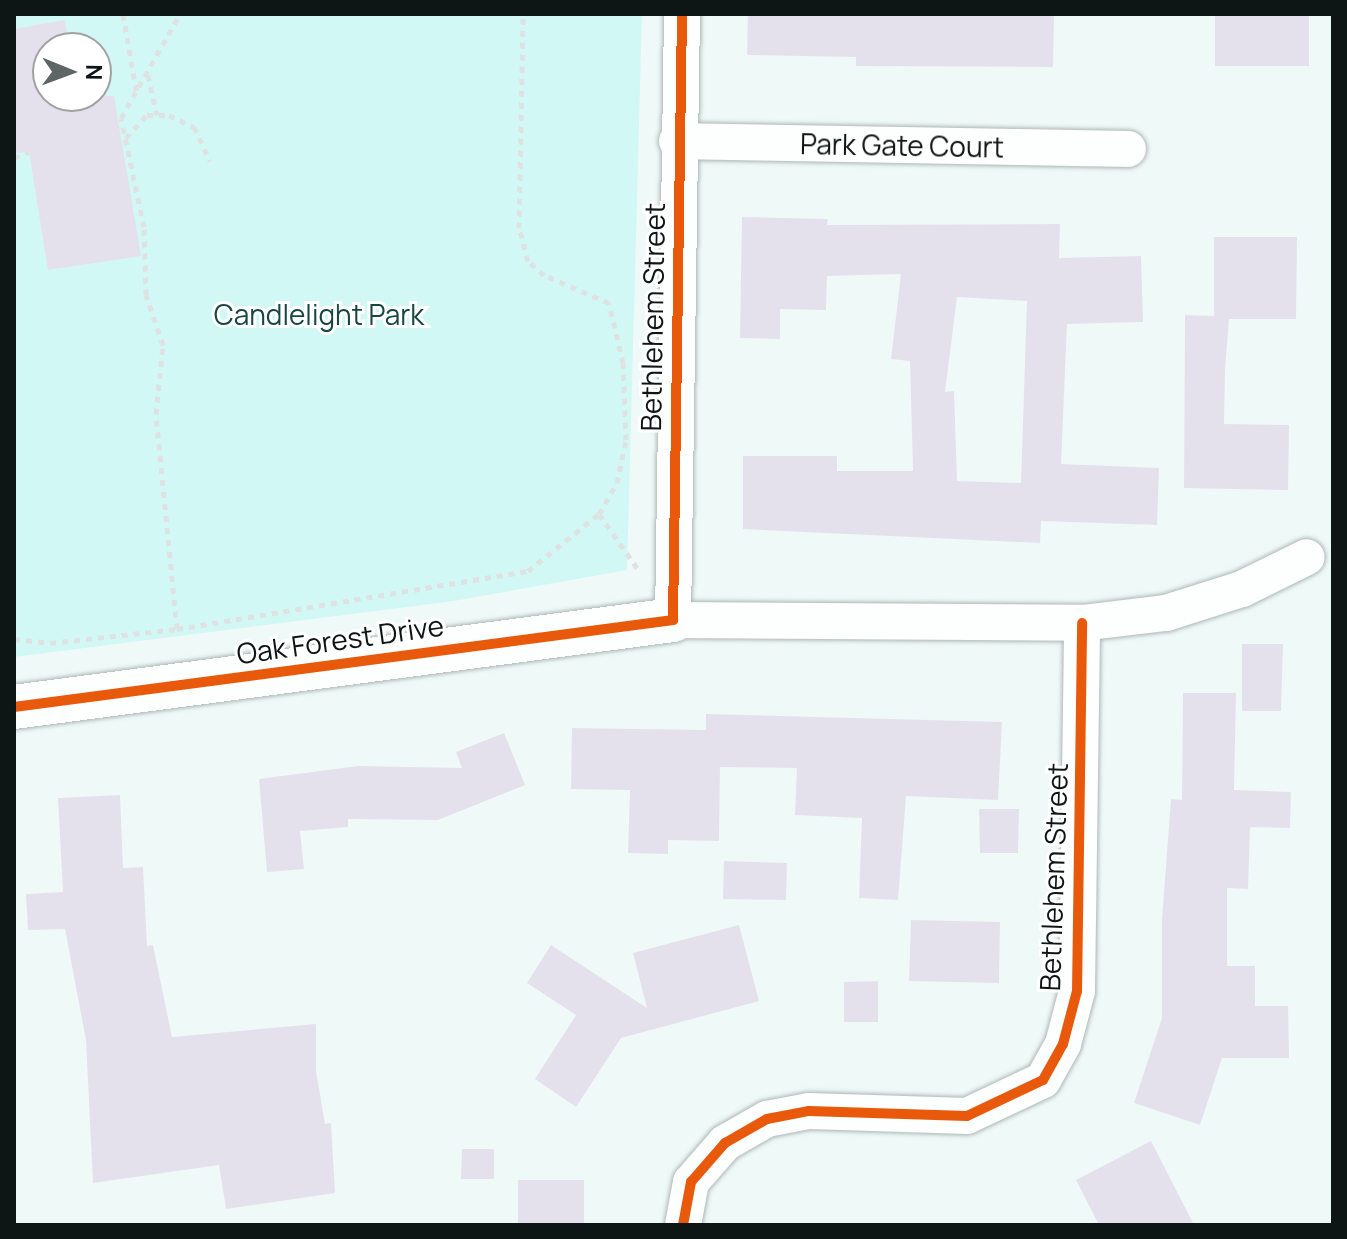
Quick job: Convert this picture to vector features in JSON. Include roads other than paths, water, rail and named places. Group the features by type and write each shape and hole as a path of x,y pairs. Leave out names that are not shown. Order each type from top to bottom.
{"street":[{"name":"Bethlehem Street","path":"673,620 677,141 682,14"},
{"name":"Park Gate Court","path":"677,141 1128,149"},
{"name":"Oak Forest Drive","path":"14,707 673,620 1082,623 1166,613 1242,589 1307,557"},
{"name":"Bethlehem Street","path":"683,1225 691,1182 725,1143 767,1119 809,1111 967,1116 1043,1080 1063,1044 1077,991 1082,623"}],"park label":[{"name":"Candlelight Park","path":"319,314"}]}
